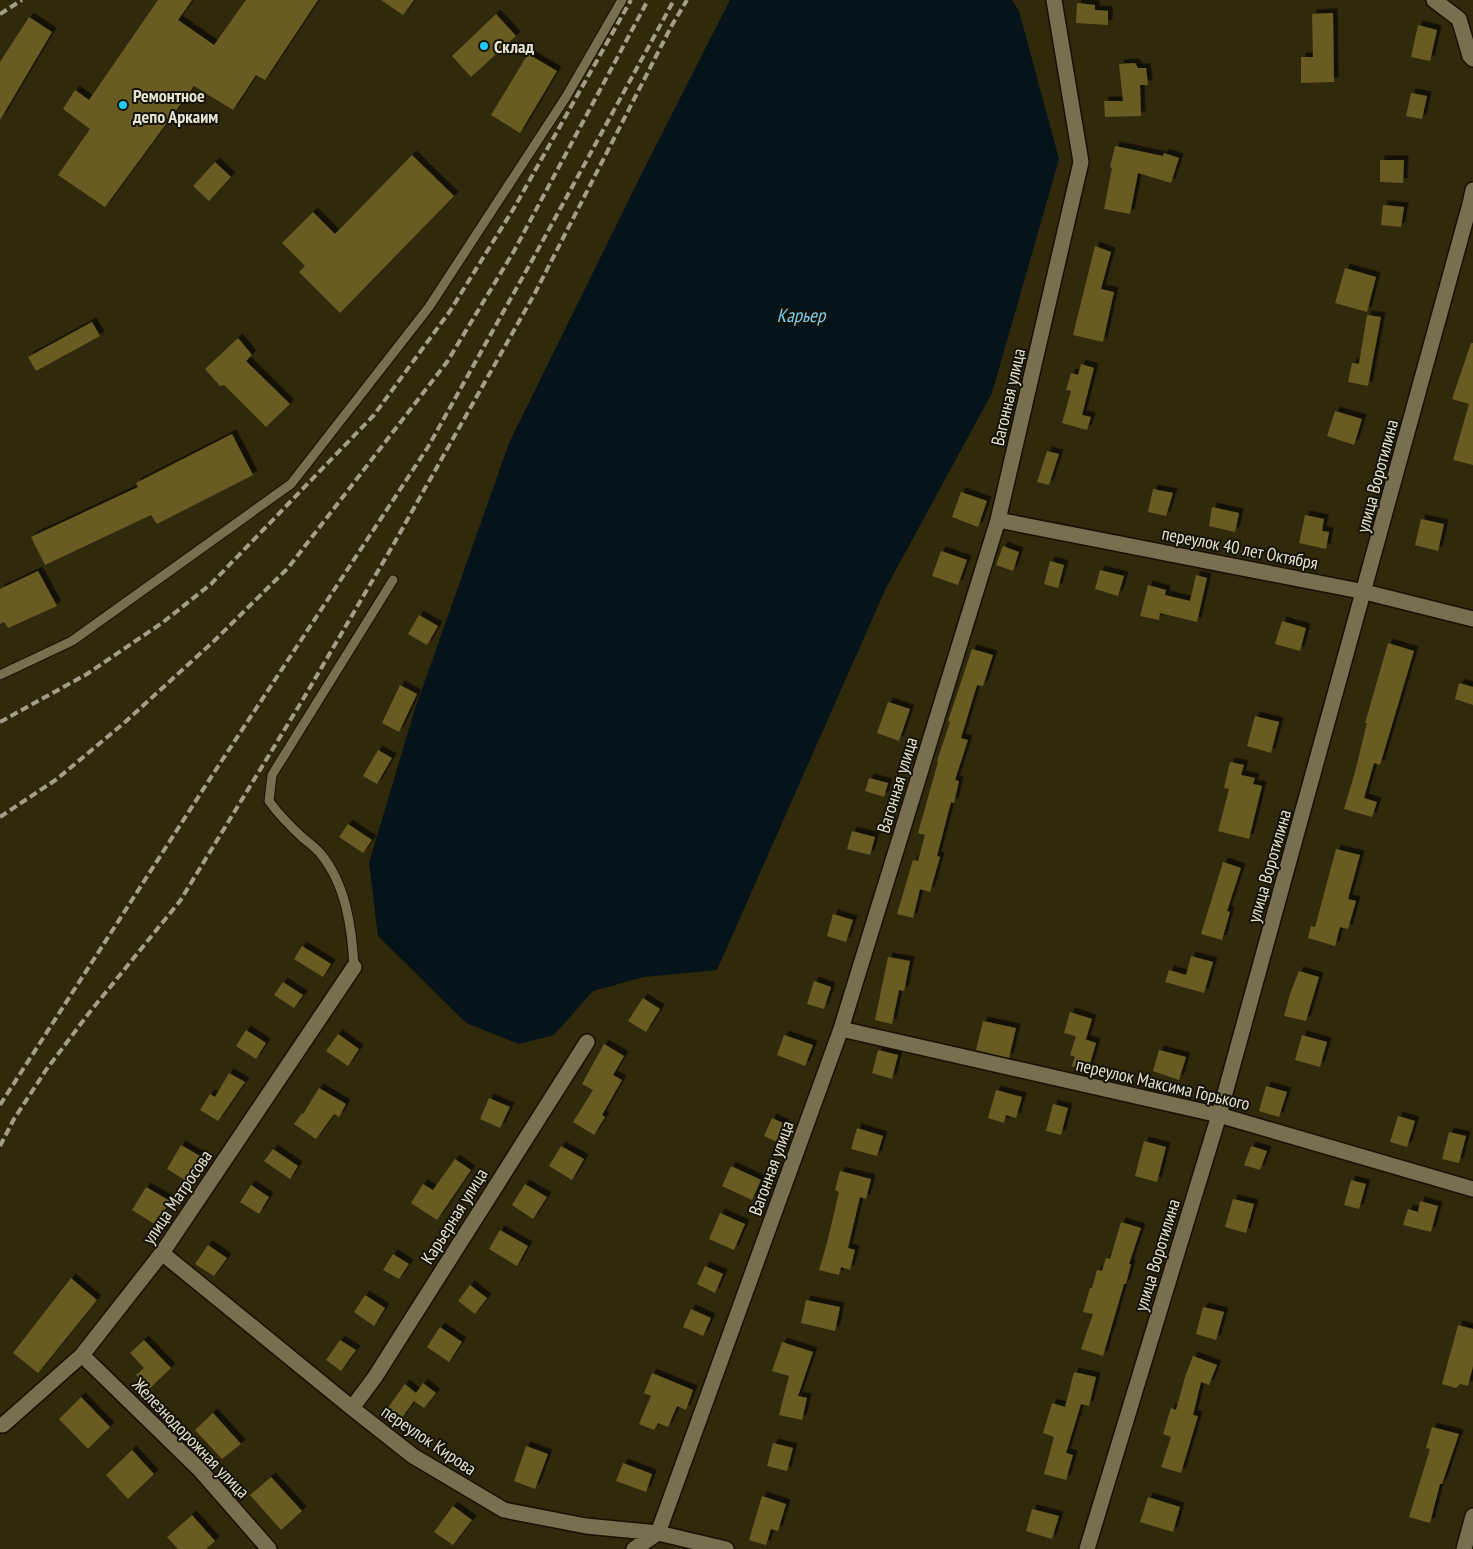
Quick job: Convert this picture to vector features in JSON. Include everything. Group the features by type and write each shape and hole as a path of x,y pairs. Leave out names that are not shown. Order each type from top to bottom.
{"street":[{"name":"Вагонная улица","path":"658,1533 841,1029 998,520 1082,162 1054,0"},
{"path":"1434,0 1459,19 1470,56 1473,59"},
{"name":"улица Воротилина","path":"1087,1549 1219,1115 1472,200"},
{"name":"переулок 40 лет Октября","path":"998,520 1365,592 1473,619"},
{"name":"улица Матросова","path":"3,1425 82,1355 162,1254 354,967"},
{"name":"переулок Максима Горького","path":"841,1029 1219,1115 1473,1189"},
{"name":"Карьерная улица","path":"352,1408 375,1377 587,1042"},
{"name":"переулок Кирова","path":"162,1254 413,1456 504,1510 586,1526 658,1533 726,1549"},
{"name":"Железнодорожная улица","path":"82,1355 201,1471 269,1549"},
{"path":"1464,1549 1473,1516"},
{"path":"634,1549 658,1533"}],"lane":[{"path":"0,675 72,641 291,484 429,307 566,97 622,0"},
{"path":"354,967 353,946 346,907 335,877 320,853 279,815 269,801 272,775 393,580"}],"water":[{"name":"Карьер","path":"730,0 1012,0 1019,11 1059,159 992,393 886,588 717,970 644,977 593,991 554,1035 519,1044 466,1023 378,936 369,863 414,712 509,443 644,169"}],"building":[{"name":"Ремонтное депо Аркаим","path":"158,0 192,0 178,20 214,45 246,0 318,0 265,80 256,75 233,110 194,86 105,207 58,175 90,129 63,109 75,90 89,100"},
{"path":"381,0 414,0 403,15"},
{"path":"1077,3 1095,5 1095,10 1108,11 1108,25 1076,23"},
{"path":"1333,13 1334,82 1301,83 1301,57 1313,57 1312,14"},
{"name":"Склад","path":"496,14 516,36 471,77 452,56"},
{"path":"29,17 52,32 0,120 0,62"},
{"path":"1418,25 1437,30 1430,61 1411,57"},
{"path":"528,54 557,71 520,133 491,115"},
{"path":"1135,63 1138,68 1146,68 1148,85 1140,85 1141,116 1105,117 1104,101 1123,101 1119,64"},
{"path":"1411,93 1427,96 1422,119 1406,116"},
{"path":"1115,146 1163,156 1164,153 1179,158 1171,183 1138,173 1130,214 1104,209"},
{"path":"412,155 454,196 340,313 299,272 305,266 282,243 313,212 335,234"},
{"path":"1380,160 1404,160 1403,183 1380,182"},
{"path":"215,162 231,177 209,201 193,186"},
{"path":"1383,205 1404,207 1401,227 1381,225"},
{"path":"1095,246 1111,252 1101,289 1114,292 1103,342 1073,335"},
{"path":"1345,268 1376,277 1367,312 1335,303"},
{"path":"1367,315 1381,317 1368,386 1348,382 1352,363 1359,364"},
{"path":"92,322 100,336 36,371 28,357"},
{"path":"238,338 252,355 246,361 290,404 266,427 224,385 220,386 205,369"},
{"path":"1471,343 1473,343 1473,465 1453,460 1469,404 1452,399"},
{"path":"1081,364 1094,368 1082,415 1091,417 1087,430 1062,423 1071,391 1066,390 1071,373 1078,375"},
{"path":"1335,411 1362,419 1354,445 1327,436"},
{"path":"232,434 253,475 157,524 151,515 45,565 31,537 138,487 136,483"},
{"path":"1047,451 1059,454 1049,485 1037,482"},
{"path":"1153,489 1173,493 1166,516 1148,512"},
{"path":"961,492 987,501 978,527 952,517"},
{"path":"1212,507 1239,513 1235,532 1209,526"},
{"path":"1305,515 1324,519 1322,531 1329,532 1326,549 1299,543"},
{"path":"1421,519 1444,524 1438,551 1415,545"},
{"path":"1003,546 1019,552 1013,571 996,565"},
{"path":"941,551 967,560 958,585 932,576"},
{"path":"1050,561 1064,565 1058,588 1044,584"},
{"path":"1100,570 1124,576 1118,596 1095,589"},
{"path":"38,571 57,606 8,628 4,622 0,624 0,589"},
{"path":"1196,575 1207,578 1197,622 1160,613 1159,620 1140,616 1148,585 1166,590 1165,595 1190,601"},
{"path":"419,615 438,626 427,645 408,634"},
{"path":"1282,621 1306,628 1300,651 1275,644"},
{"path":"1388,643 1414,651 1380,765 1374,763 1364,798 1377,802 1372,817 1344,809 1367,723 1365,723"},
{"path":"972,649 993,655 983,686 977,685 961,738 968,740 955,780 959,781 954,803 951,802 937,856 940,857 930,892 920,889 913,918 897,914 913,860 918,861 925,835 918,833 937,761 950,722 948,721"},
{"path":"1459,683 1473,687 1473,705 1455,699"},
{"path":"400,685 417,694 399,732 382,723"},
{"path":"888,702 910,709 899,741 877,733"},
{"path":"1255,716 1279,722 1271,753 1247,746"},
{"path":"378,750 392,758 377,784 363,776"},
{"path":"1230,762 1244,765 1241,775 1255,778 1253,784 1262,786 1249,839 1218,831 1229,789 1224,788"},
{"path":"869,778 888,783 884,797 865,791"},
{"path":"348,824 372,840 363,853 339,837"},
{"path":"852,831 875,837 870,855 847,849"},
{"path":"1336,849 1360,855 1348,899 1356,901 1348,929 1340,927 1335,946 1308,938 1311,926 1315,927"},
{"path":"1223,862 1241,868 1227,911 1230,912 1222,940 1201,934"},
{"path":"833,914 853,920 846,942 827,936"},
{"path":"302,946 331,964 323,977 294,959"},
{"path":"1191,956 1213,962 1204,993 1165,982 1169,970 1186,975"},
{"path":"888,957 910,961 904,991 899,990 892,1024 875,1020"},
{"path":"1299,971 1319,977 1306,1021 1284,1016"},
{"path":"814,981 831,987 824,1009 807,1004"},
{"path":"283,982 303,995 294,1008 274,995"},
{"path":"643,998 660,1009 646,1032 628,1021"},
{"path":"1070,1012 1092,1019 1086,1039 1064,1033"},
{"path":"983,1021 1016,1028 1009,1058 976,1050"},
{"path":"246,1030 266,1043 256,1059 236,1046"},
{"path":"338,1034 359,1049 348,1066 326,1051"},
{"path":"784,1035 813,1045 805,1066 777,1055"},
{"path":"1302,1035 1327,1042 1320,1067 1295,1060"},
{"path":"1076,1036 1096,1043 1088,1071 1072,1066 1075,1057 1070,1055"},
{"path":"604,1044 624,1056 613,1075 622,1080 602,1115 605,1117 594,1135 573,1122 593,1090 582,1084"},
{"path":"878,1050 898,1055 892,1079 872,1073"},
{"path":"1159,1050 1186,1057 1179,1080 1153,1071"},
{"path":"229,1073 245,1082 218,1121 200,1110 210,1094 215,1097"},
{"path":"1266,1086 1287,1092 1279,1117 1259,1111"},
{"path":"319,1088 346,1104 339,1117 334,1114 316,1139 294,1124 303,1114"},
{"path":"996,1090 1022,1097 1016,1118 1006,1115 1004,1123 988,1118"},
{"path":"489,1098 510,1107 500,1128 480,1119"},
{"path":"1053,1104 1068,1108 1061,1135 1046,1131"},
{"path":"1398,1116 1415,1121 1407,1147 1390,1142"},
{"path":"772,1118 785,1124 777,1142 764,1136"},
{"path":"857,1128 883,1136 877,1156 851,1149"},
{"path":"1449,1132 1466,1136 1459,1163 1442,1159"},
{"path":"1144,1141 1166,1147 1157,1182 1135,1176"},
{"path":"181,1145 200,1156 185,1180 167,1169"},
{"path":"561,1146 584,1159 572,1180 549,1166"},
{"path":"1251,1146 1267,1151 1260,1170 1244,1165"},
{"path":"273,1149 298,1166 290,1179 264,1161"},
{"path":"455,1159 471,1170 437,1220 411,1203 423,1184 433,1190"},
{"path":"731,1166 761,1180 752,1200 722,1186"},
{"path":"840,1171 871,1179 866,1199 860,1197 848,1248 855,1250 850,1270 841,1267 839,1275 819,1270 839,1192 835,1190"},
{"path":"1351,1180 1366,1184 1359,1209 1344,1205"},
{"path":"525,1184 547,1197 533,1219 512,1205"},
{"path":"251,1185 269,1197 259,1214 240,1202"},
{"path":"146,1187 170,1201 156,1225 132,1210"},
{"path":"1233,1199 1254,1204 1246,1233 1225,1227"},
{"path":"1420,1201 1438,1206 1431,1232 1403,1225 1408,1209 1418,1212"},
{"path":"720,1213 745,1224 734,1250 709,1239"},
{"path":"1121,1222 1141,1228 1129,1264 1131,1264 1126,1284 1124,1284 1103,1356 1081,1349 1093,1314 1083,1312 1097,1270 1102,1271 1106,1258 1110,1259"},
{"path":"500,1230 528,1246 517,1266 489,1249"},
{"path":"208,1245 227,1258 214,1276 195,1264"},
{"path":"393,1254 409,1264 399,1279 383,1270"},
{"path":"705,1266 723,1274 715,1293 697,1284"},
{"path":"71,1278 97,1300 38,1373 13,1353"},
{"path":"470,1285 487,1298 475,1314 458,1301"},
{"path":"365,1295 385,1308 374,1326 354,1312"},
{"path":"806,1300 840,1307 835,1331 801,1323"},
{"path":"1203,1307 1224,1312 1216,1340 1196,1334"},
{"path":"691,1309 711,1318 703,1336 683,1327"},
{"path":"1458,1325 1473,1329 1473,1366 1468,1386 1460,1384 1456,1388 1442,1384"},
{"path":"440,1327 462,1342 449,1362 427,1347"},
{"path":"144,1340 171,1368 149,1389 136,1375 144,1368 130,1353"},
{"path":"340,1340 356,1350 341,1371 326,1360"},
{"path":"782,1342 813,1352 798,1396 807,1398 802,1420 779,1415 789,1376 772,1371"},
{"path":"1193,1356 1217,1365 1209,1385 1201,1382 1193,1415 1198,1416 1181,1473 1161,1467 1171,1437 1163,1434 1171,1408 1176,1410"},
{"path":"1074,1372 1096,1377 1089,1406 1081,1404 1066,1453 1073,1455 1066,1480 1044,1474 1054,1437 1043,1433 1052,1403 1065,1407"},
{"path":"652,1373 693,1390 686,1410 677,1406 668,1427 658,1423 654,1430 639,1424 651,1396 644,1393"},
{"path":"423,1383 436,1393 424,1408 414,1401 401,1419 387,1409 405,1384 416,1393"},
{"path":"81,1397 110,1427 88,1449 59,1419"},
{"path":"213,1413 241,1444 222,1459 195,1430"},
{"path":"1432,1427 1459,1434 1442,1484 1440,1484 1430,1523 1409,1517 1430,1449 1426,1448"},
{"path":"773,1443 793,1448 787,1471 767,1466"},
{"path":"526,1446 548,1454 535,1489 514,1481"},
{"path":"132,1450 154,1474 128,1499 106,1475"},
{"path":"623,1463 652,1474 646,1492 616,1481"},
{"path":"271,1477 302,1511 281,1530 250,1495"},
{"path":"762,1496 786,1504 778,1531 771,1529 766,1545 749,1540"},
{"path":"1148,1497 1180,1507 1173,1532 1140,1522"},
{"path":"453,1506 472,1520 453,1545 434,1532"},
{"path":"1032,1509 1059,1516 1052,1539 1026,1531"},
{"path":"192,1515 215,1541 206,1549 178,1549 167,1537"}],"railway":[{"path":"0,14 22,0"},
{"path":"0,722 87,674 162,623 211,584 374,415 450,311 514,208 631,0"},
{"path":"0,817 57,779 124,723 214,641 288,568 447,362 514,251 648,0"},
{"path":"0,1105 215,771 428,447 674,0"},
{"path":"0,1146 14,1119 46,1070 89,1013 180,901 302,701 392,547 535,293 672,25 687,0"}],"place":[{"name":"Склад","path":"484,46"},
{"name":"Ремонтное депо Аркаим","path":"123,105"}]}
